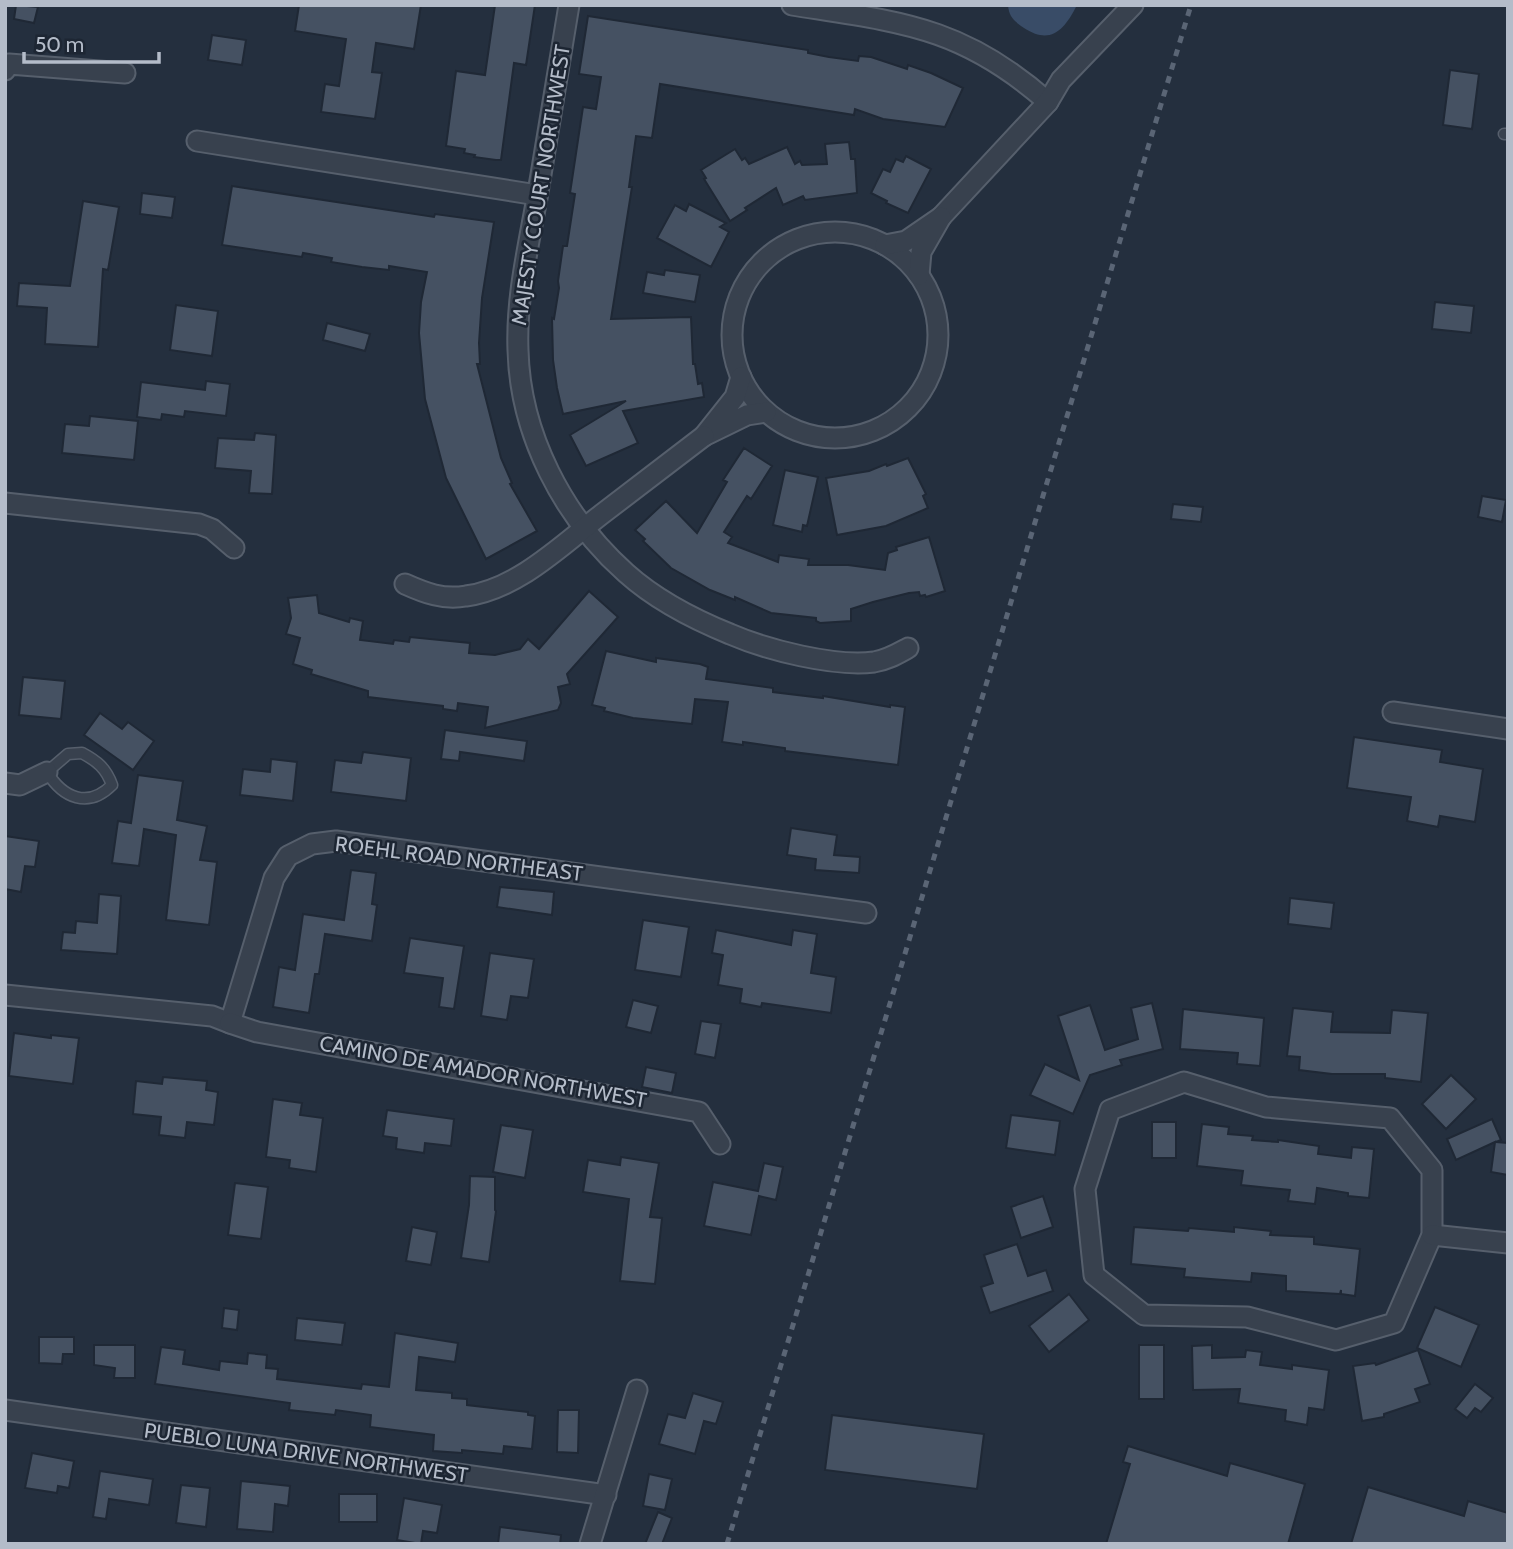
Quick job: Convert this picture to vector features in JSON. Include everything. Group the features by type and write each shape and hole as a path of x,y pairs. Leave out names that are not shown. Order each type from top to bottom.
{"street":[{"name":"MAJESTY COURT NORTHWEST","path":"569,5 520,300 520,379 532,432 545,463 584,528 606,554 654,595 680,611 739,638 801,656 861,663 877,662 908,648"},
{"path":"792,5 894,21 940,34 963,43 1006,67 1048,102"},
{"path":"919,275 920,252 941,217 1048,102 1071,88 1117,41 1125,29 1133,5"},
{"path":"5,70 9,64 125,74"},
{"path":"197,141 537,195"},
{"path":"885,245 906,241 941,217"},
{"path":"841,232 863,236 885,245 903,258 919,275 933,305 937,321 937,346 925,385 904,411 876,429 860,434 827,437 794,429 766,412 750,394 741,377 733,351 732,328 736,305 745,284 758,266 776,251 796,240 818,233 841,232"},
{"path":"704,436 736,397 741,377"},
{"path":"405,584 433,596 446,598 488,591 523,574 704,436 747,415 766,412"},
{"path":"5,503 199,524 212,529 234,548"},
{"path":"1393,712 1508,729"},
{"path":"5,783 20,785 47,772"},
{"name":"ROEHL ROAD NORTHEAST","path":"230,1023 274,878 288,856 312,844 336,841 866,912"},
{"path":"5,995 212,1016 230,1023"},
{"name":"CAMINO DE AMADOR NORTHWEST","path":"230,1023 257,1032 699,1112 720,1144"},
{"path":"1184,1082 1266,1107 1390,1118 1432,1170 1432,1235 1394,1323 1336,1340 1247,1317 1144,1315 1094,1275 1085,1189 1110,1110 1184,1082"},
{"path":"1432,1235 1508,1243"},
{"path":"590,1544 638,1390"},
{"name":"PUEBLO LUNA DRIVE NORTHWEST","path":"5,1410 606,1495"}],"lane":[{"path":"82,752 98,761 107,772 112,785 102,795 82,798 67,796 55,785 47,772 68,754 82,752"}],"water":[{"path":"1008,5 1077,5 1067,22 1055,33 1041,35 1015,21"}],"building":[{"path":"16,5 38,7 34,23 14,19"},
{"path":"299,5 421,5 414,49 376,43 372,72 382,73 375,119 321,112 325,84 339,86 346,39 295,31"},
{"path":"495,5 535,5 526,65 514,63 501,160 474,157 475,155 464,153 465,149 446,146 456,71 485,75"},
{"path":"588,16 808,50 808,53 829,57 858,61 859,56 871,57 907,69 908,65 963,88 945,127 883,119 855,109 854,115 660,84 652,138 636,136 629,187 632,187 611,319 691,317 693,364 698,384 702,383 704,397 623,411 638,443 586,466 570,435 626,401 563,414 553,360 552,318 554,319 559,288 563,246 567,246 575,194 570,193 583,107 596,109 601,77 579,74"},
{"path":"212,35 246,40 242,65 208,60"},
{"path":"1450,70 1479,74 1472,129 1443,125"},
{"path":"849,142 851,159 855,159 857,193 805,200 803,196 783,205 776,188 730,221 701,170 735,149 742,160 745,158 749,164 787,147 795,164 800,161 802,165 827,164 825,144"},
{"path":"906,156 931,169 908,213 871,193 883,169 890,172 896,159 903,162"},
{"path":"232,186 434,217 435,214 494,222 482,298 480,364 477,364 501,458 512,483 510,484 537,531 486,559 446,478 425,399 419,333 427,272 389,266 389,270 362,267 331,262 332,258 303,253 302,257 222,245"},
{"path":"142,193 175,197 172,218 140,214"},
{"path":"83,201 119,207 108,270 103,269 98,347 45,344 47,308 17,306 19,283 70,286"},
{"path":"689,204 726,223 720,227 729,232 711,267 657,238 675,205 686,211"},
{"path":"665,270 700,275 695,302 643,293 647,272 664,275"},
{"path":"1435,302 1474,306 1471,333 1432,329"},
{"path":"176,305 218,311 212,356 170,350"},
{"path":"327,323 370,334 365,351 323,340"},
{"path":"206,381 230,384 226,416 185,411 184,417 162,414 161,420 137,417 141,382 205,390"},
{"path":"90,416 138,421 134,460 62,453 65,424 89,426"},
{"path":"255,433 276,435 272,494 249,493 251,471 215,468 218,438 254,440"},
{"path":"744,448 772,466 751,499 747,496 724,532 732,537 728,543 778,562 779,555 809,559 808,565 848,565 885,570 888,553 897,550 896,547 929,537 945,591 926,597 920,596 919,592 909,593 873,602 851,609 851,621 820,623 816,618 771,613 735,597 735,600 710,590 671,568 635,530 666,501 697,533 727,482 723,480"},
{"path":"908,458 926,494 923,496 928,508 886,526 837,535 826,478 869,471"},
{"path":"785,470 818,477 807,526 803,525 802,532 773,525"},
{"path":"1482,496 1506,500 1502,522 1478,517"},
{"path":"1173,504 1203,507 1201,522 1171,519"},
{"path":"589,591 618,617 567,674 570,684 558,687 561,703 558,710 485,728 488,707 458,703 457,711 443,709 443,706 368,697 368,691 311,674 312,670 293,664 300,638 286,634 291,618 288,598 317,595 319,613 349,622 350,618 363,621 360,640 393,644 394,640 409,642 410,637 470,643 469,653 495,655 520,649 528,639 539,649"},
{"path":"606,651 656,662 656,658 700,664 708,667 706,679 773,688 773,692 905,707 898,765 785,751 785,748 743,742 743,745 722,742 728,702 695,699 692,724 633,718 604,711 605,708 592,705"},
{"path":"23,677 65,681 61,719 19,715"},
{"path":"100,713 122,729 128,722 154,741 133,770 84,735"},
{"path":"445,730 527,741 524,761 460,752 459,761 441,759"},
{"path":"1354,737 1442,750 1440,762 1483,769 1475,822 1440,816 1438,827 1407,821 1411,797 1347,788"},
{"path":"363,752 411,758 406,801 331,792 335,760 361,763"},
{"path":"271,759 297,762 293,801 240,795 243,769 270,772"},
{"path":"138,775 183,781 177,820 207,826 200,860 217,862 209,925 166,920 176,835 144,829 139,866 112,863 118,821 131,823"},
{"path":"791,828 837,835 834,855 860,857 859,873 815,870 816,859 787,855"},
{"path":"5,836 39,841 35,867 25,866 21,892 5,889"},
{"path":"351,870 376,873 372,904 377,905 372,941 325,934 309,1013 273,1007 279,967 295,970 303,914 344,920"},
{"path":"500,887 554,892 552,915 497,907"},
{"path":"99,894 121,896 117,954 61,950 63,932 75,933 76,921 97,923"},
{"path":"1290,898 1334,903 1331,929 1288,924"},
{"path":"643,920 689,927 681,977 635,970"},
{"path":"716,930 791,945 793,930 817,934 811,973 836,977 831,1013 762,1003 761,1007 740,1003 742,989 718,985 723,955 712,953"},
{"path":"410,938 464,946 454,1009 439,1007 443,978 404,973"},
{"path":"490,953 534,959 528,998 511,996 507,1020 481,1016"},
{"path":"633,1000 658,1006 651,1033 626,1027"},
{"path":"1152,1003 1163,1049 1120,1060 1122,1065 1090,1075 1073,1114 1030,1095 1045,1064 1079,1080 1058,1016 1090,1005 1105,1050 1138,1039 1131,1008"},
{"path":"1293,1008 1333,1012 1331,1032 1390,1033 1392,1010 1428,1013 1421,1082 1385,1078 1385,1074 1332,1074 1299,1070 1300,1057 1287,1056"},
{"path":"1183,1009 1264,1018 1260,1066 1237,1064 1238,1053 1180,1049"},
{"path":"701,1021 721,1024 715,1058 695,1054"},
{"path":"14,1033 51,1038 51,1035 79,1038 73,1084 9,1076"},
{"path":"646,1067 676,1073 672,1093 642,1087"},
{"path":"1451,1075 1476,1099 1446,1129 1422,1104"},
{"path":"163,1077 207,1081 206,1090 218,1092 214,1125 187,1122 185,1138 159,1135 161,1117 133,1114 136,1081 162,1084"},
{"path":"273,1099 302,1103 300,1115 323,1118 316,1172 289,1168 290,1160 266,1157"},
{"path":"387,1110 454,1119 451,1146 425,1143 424,1153 396,1149 397,1138 383,1136"},
{"path":"1011,1115 1060,1121 1055,1155 1006,1148"},
{"path":"1492,1119 1501,1140 1496,1142 1508,1143 1508,1175 1491,1172 1495,1142 1456,1160 1447,1139"},
{"path":"1152,1122 1176,1122 1176,1158 1152,1158"},
{"path":"1202,1124 1229,1127 1228,1134 1253,1136 1252,1140 1278,1140 1319,1146 1318,1154 1351,1158 1352,1147 1374,1149 1369,1198 1317,1188 1315,1204 1288,1201 1290,1190 1241,1185 1243,1171 1197,1166"},
{"path":"501,1125 533,1130 525,1178 493,1172"},
{"path":"621,1157 659,1163 650,1217 662,1218 655,1284 620,1281 629,1199 583,1192 588,1160 620,1165"},
{"path":"764,1163 783,1167 776,1200 759,1196 751,1235 704,1226 713,1182 758,1191"},
{"path":"470,1176 495,1177 496,1211 489,1262 461,1258 469,1205"},
{"path":"235,1183 268,1187 261,1239 228,1235"},
{"path":"1043,1196 1053,1227 1021,1238 1011,1207"},
{"path":"412,1227 437,1232 431,1265 406,1261"},
{"path":"1134,1227 1234,1232 1234,1227 1271,1231 1270,1235 1314,1237 1314,1244 1360,1249 1355,1296 1341,1294 1341,1290 1340,1294 1286,1291 1286,1276 1252,1273 1251,1282 1184,1277 1185,1269 1131,1264"},
{"path":"1017,1244 1028,1276 1046,1270 1053,1291 990,1313 981,1287 993,1283 984,1255"},
{"path":"1069,1294 1089,1320 1049,1352 1029,1326"},
{"path":"1435,1307 1479,1325 1461,1367 1417,1348"},
{"path":"224,1308 239,1310 237,1330 222,1328"},
{"path":"297,1318 345,1323 342,1345 295,1340"},
{"path":"395,1333 458,1343 455,1362 419,1357 416,1390 452,1393 452,1398 467,1399 467,1405 528,1412 528,1415 535,1416 532,1449 504,1446 503,1454 462,1450 462,1453 433,1451 434,1435 370,1427 371,1415 336,1410 335,1415 289,1410 290,1403 155,1384 161,1347 185,1350 183,1364 219,1370 220,1361 247,1364 248,1353 267,1355 266,1368 278,1369 277,1379 361,1389 362,1384 389,1387"},
{"path":"39,1337 74,1337 74,1354 63,1354 62,1364 39,1363"},
{"path":"94,1345 135,1345 135,1378 114,1378 115,1368 94,1365"},
{"path":"1139,1345 1164,1345 1164,1399 1139,1399"},
{"path":"1212,1345 1212,1358 1245,1357 1246,1350 1262,1352 1260,1365 1292,1369 1292,1365 1329,1370 1324,1410 1309,1408 1307,1425 1285,1421 1286,1410 1238,1403 1240,1389 1193,1390 1192,1346"},
{"path":"1418,1350 1430,1384 1415,1389 1420,1402 1384,1414 1384,1417 1362,1421 1353,1366 1376,1365"},
{"path":"1475,1384 1493,1398 1481,1412 1475,1408 1467,1418 1455,1409"},
{"path":"693,1393 723,1402 716,1424 704,1421 695,1454 659,1444 668,1414 685,1418"},
{"path":"558,1410 579,1410 578,1453 557,1452"},
{"path":"832,1415 984,1434 977,1489 825,1470"},
{"path":"1128,1446 1227,1476 1230,1463 1305,1484 1288,1544 1106,1544 1130,1464 1123,1462"},
{"path":"32,1453 74,1461 69,1488 58,1486 57,1493 25,1488"},
{"path":"100,1471 153,1479 149,1505 109,1499 106,1519 93,1517"},
{"path":"649,1474 672,1479 665,1510 643,1506"},
{"path":"241,1481 290,1486 288,1506 275,1504 273,1532 237,1529"},
{"path":"181,1485 210,1488 206,1527 176,1523"},
{"path":"1368,1487 1464,1516 1468,1501 1508,1513 1508,1544 1351,1544"},
{"path":"339,1494 377,1494 377,1522 339,1522"},
{"path":"404,1498 442,1505 437,1533 423,1531 421,1544 397,1540"},
{"path":"658,1512 672,1518 662,1544 645,1544"},
{"path":"500,1527 561,1535 560,1544 498,1544"}],"railway":[{"path":"727,1544 1191,5"}]}
